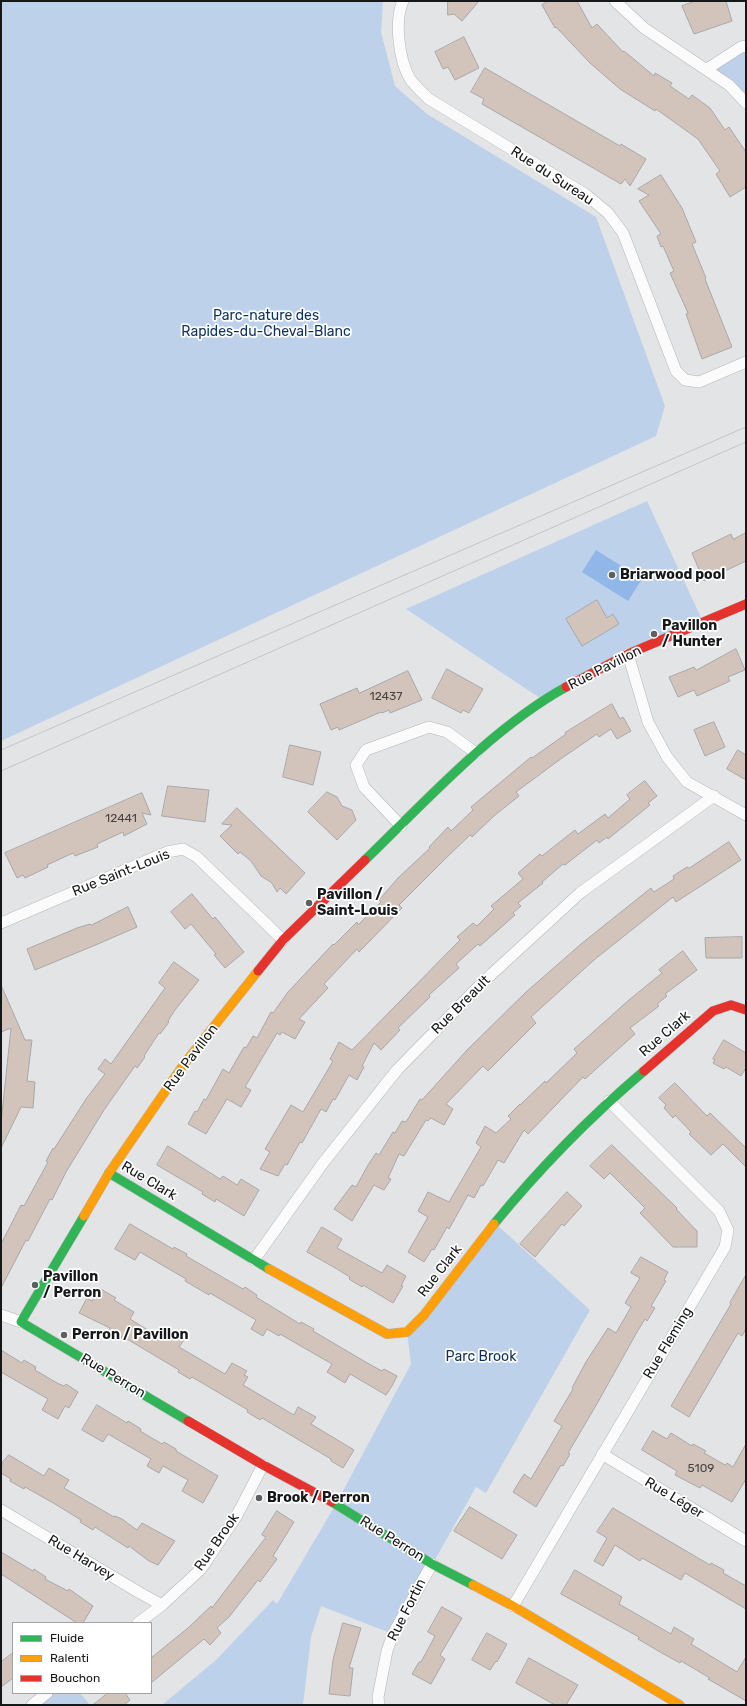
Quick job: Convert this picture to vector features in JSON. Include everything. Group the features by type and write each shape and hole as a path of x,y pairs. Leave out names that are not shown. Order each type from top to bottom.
{"street":[{"name":"Rue du Sureau","path":"403,1 397,17 402,60 411,79 429,99 584,194 608,213 623,233 676,371 684,380 699,382 746,362"},
{"path":"615,1 644,28 729,85 746,103"},
{"path":"707,69 741,47 746,46"},
{"name":"Rue Pavillon","path":"21,1322 109,1173 184,1064 283,940 476,753 543,700 628,654 746,604"},
{"path":"628,654 648,722 667,757 687,782 746,815"},
{"path":"401,826 364,787 356,765 366,750 429,727 447,732 476,753"},
{"name":"Rue Breault","path":"254,1260 323,1164 397,1070 482,983 580,892 714,796"},
{"name":"Rue Saint-Louis","path":"1,923 167,852 183,849 197,857 283,940"},
{"name":"Rue Clark","path":"109,1173 254,1260 388,1334 407,1332 424,1315 462,1265 528,1185 609,1101 713,1011 732,1006 746,1010"},
{"name":"Rue Fleming","path":"513,1606 725,1247 728,1230 719,1211 609,1101"},
{"name":"Rue Perron","path":"1,1315 21,1322 263,1465 336,1504 432,1564 513,1606 680,1705"},
{"name":"Rue Léger","path":"602,1454 746,1540"},
{"name":"Rue Brook","path":"139,1622 162,1605 200,1569 236,1517 263,1465"},
{"name":"Rue Harvey","path":"1,1510 162,1605"},
{"name":"Rue Fortin","path":"379,1705 378,1697 386,1651 393,1634 432,1564"},
{"path":"32,1705 46,1694"}],"green space":[{"name":"Parc-nature des Rapides-du-Cheval-Blanc","path":"1,1 383,1 381,32 395,86 427,114 596,217 665,406 656,436 1,741"},
{"path":"746,46 746,103 707,69"},
{"path":"647,501 703,622 543,700 406,609"},
{"name":"Parc Brook","path":"495,1223 590,1310 486,1493 476,1487 393,1634 321,1606 311,1637 303,1705 162,1705 217,1659 273,1600 277,1604 336,1504 411,1364 407,1332"},
{"path":"46,1694 81,1694 90,1705 32,1705"}],"water":[{"name":"Briarwood pool","path":"596,550 642,579 628,601 582,572"}],"building":[{"path":"448,1 479,1 462,21 454,14 448,15"},
{"path":"548,1 577,1 592,28 597,24 623,52 624,51 654,76 655,73 672,83 670,86 689,99 692,95 710,108 725,130 729,127 746,152 746,187 730,197 716,174 720,171 698,139 656,109 655,111 620,89 590,63 556,27 555,28 542,5"},
{"path":"696,1 726,1 732,21 694,34 682,6"},
{"path":"464,37 479,68 455,80 448,67 443,69 435,52"},
{"path":"485,68 620,146 621,144 646,159 630,186 625,179 621,184 482,104 484,99 471,92"},
{"path":"661,175 682,208 696,242 692,244 732,347 702,359 686,314 688,313 670,273 674,271 663,246 661,247 657,236 661,234 639,201 649,195 638,189"},
{"path":"746,533 746,561 704,581 692,553 731,534 733,539"},
{"path":"597,600 607,618 613,614 619,624 582,646 566,619"},
{"path":"736,649 745,670 728,677 730,681 697,696 694,690 678,697 669,677 694,667 696,670"},
{"path":"447,669 483,689 469,713 463,710 461,713 432,698"},
{"path":"408,671 422,700 390,713 389,710 382,713 381,712 339,730 338,727 331,730 320,704 357,688 359,693"},
{"path":"612,704 620,719 623,717 631,731 617,739 611,729 599,737 597,734 516,792 519,796 495,815 472,837 470,835 443,861 399,905 402,908 359,952 357,949 324,984 328,988 299,1019 305,1022 295,1039 282,1032 280,1035 277,1033 245,1087 251,1090 241,1107 227,1099 206,1134 188,1124 204,1099 206,1100 223,1069 229,1073 244,1047 246,1048 253,1036 257,1038 271,1012 273,1013 288,992 333,944 334,945 357,922 358,925 381,902 379,900 398,878 430,848 429,847 448,827 451,831 473,810 471,807 531,757 532,758 566,734 565,733"},
{"path":"714,722 725,747 705,756 694,730"},
{"path":"290,745 321,752 313,785 283,777"},
{"path":"738,750 746,755 746,780 727,769"},
{"path":"645,781 657,796 648,803 650,805 608,839 607,837 599,843 597,840 565,865 563,864 542,882 543,883 518,903 521,906 513,913 515,915 480,946 478,944 456,964 459,968 429,995 430,997 398,1028 400,1030 381,1050 374,1043 362,1066 364,1067 357,1080 349,1075 335,1100 333,1099 326,1112 321,1109 302,1143 300,1142 287,1165 285,1164 278,1176 260,1169 270,1152 265,1149 291,1105 303,1112 333,1061 330,1059 339,1042 352,1050 460,940 457,937 473,923 477,926 494,909 491,906 523,879 518,873 540,854 542,856 575,830 578,834 605,814 608,818 630,799 627,795"},
{"path":"168,786 209,790 205,822 162,816"},
{"path":"327,792 337,797 342,806 352,810 356,820 337,840 308,812"},
{"path":"142,793 151,815 142,813 147,824 124,836 123,832 97,844 98,847 75,856 73,853 47,865 48,867 25,878 23,875 17,878 5,853"},
{"path":"237,808 305,873 286,894 280,888 277,892 272,883 261,876 251,861 240,852 238,854 220,836 232,825 222,824"},
{"path":"729,842 741,860 676,902 673,897 594,960 531,1017 536,1023 488,1071 483,1066 446,1104 453,1109 444,1125 431,1118 428,1121 426,1120 404,1156 399,1154 388,1178 391,1179 384,1190 374,1185 352,1221 334,1209 352,1185 356,1187 376,1153 379,1155 393,1132 395,1133 402,1121 406,1122 420,1099 422,1100 467,1050 525,993 581,944 651,888 654,892 674,879 673,876 687,867 689,868"},
{"path":"192,894 213,919 215,917 244,952 225,968 214,955 216,954 191,924 185,929 171,912"},
{"path":"128,907 137,927 35,970 27,949 77,928 91,925"},
{"path":"742,937 742,958 706,958 705,938"},
{"path":"683,951 697,970 665,994 667,996 657,1004 659,1006 630,1028 635,1034 585,1079 583,1077 528,1134 524,1130 504,1163 498,1160 483,1186 481,1185 474,1198 468,1195 449,1229 447,1227 434,1250 432,1249 424,1262 408,1252 428,1217 418,1211 428,1192 449,1202 481,1147 476,1143 485,1126 496,1133 511,1119 508,1116 520,1104 545,1081 546,1083 577,1053 574,1049 662,973 659,970"},
{"path":"174,962 199,980 175,1010 168,1021 169,1022 160,1034 159,1033 137,1068 135,1066 104,1110 66,1172 52,1200 50,1199 28,1241 26,1240 1,1288 1,1244 21,1205 24,1206 48,1162 46,1161 53,1148 54,1149 86,1099 105,1074 98,1069 105,1059 111,1064 165,988 159,983"},
{"path":"1,985 25,1040 32,1040 27,1081 35,1082 33,1108 21,1107 1,1148 1,1123 11,1028 1,1032"},
{"path":"724,1040 746,1053 746,1068 741,1076 726,1067 724,1069 713,1063 715,1060 713,1059"},
{"path":"675,1083 707,1116 710,1113 746,1148 746,1167 723,1144 711,1155 689,1134 691,1132 675,1115 673,1118 664,1108 666,1105 659,1098"},
{"path":"612,1145 677,1208 676,1209 697,1231 697,1247 673,1247 640,1213 645,1208 610,1173 604,1179 590,1166"},
{"path":"168,1146 220,1179 223,1176 237,1185 241,1179 259,1190 244,1216 216,1199 215,1202 202,1194 203,1192 157,1165"},
{"path":"567,1192 582,1206 564,1226 562,1224 535,1257 520,1244"},
{"path":"130,1224 173,1249 174,1247 187,1254 186,1256 243,1289 245,1287 257,1295 256,1297 300,1324 301,1322 314,1329 313,1331 369,1364 382,1371 384,1369 397,1376 392,1386 386,1395 350,1374 345,1383 327,1372 332,1364 280,1334 279,1336 267,1329 263,1336 251,1329 256,1320 210,1293 209,1295 185,1281 186,1279 140,1252 135,1260 115,1249"},
{"path":"322,1227 342,1239 337,1248 382,1273 387,1265 406,1276 401,1286 403,1286 393,1303 363,1285 362,1287 349,1279 350,1277 307,1252"},
{"path":"641,1257 668,1272 664,1280 666,1281 651,1306 655,1308 647,1321 645,1319 637,1332 568,1453 570,1454 563,1466 561,1465 536,1507 513,1492 524,1474 531,1479 562,1426 554,1421 573,1389 572,1388 586,1362 608,1328 616,1333 631,1307 625,1303 640,1278 631,1273"},
{"path":"746,1275 746,1329 742,1336 738,1333 689,1417 671,1406 731,1304 730,1303"},
{"path":"99,1288 116,1298 114,1300 134,1312 130,1319 159,1337 164,1328 184,1340 179,1347 225,1374 232,1363 247,1371 244,1375 248,1377 243,1385 294,1415 298,1407 316,1417 311,1424 354,1450 343,1468 331,1461 331,1459 262,1418 260,1420 247,1412 248,1410 192,1377 190,1379 178,1372 179,1370 122,1336 121,1339 108,1331 110,1328 79,1313 87,1298 92,1301"},
{"path":"1,1350 22,1363 24,1360 36,1367 35,1370 57,1383 64,1386 66,1384 78,1392 69,1408 65,1406 58,1419 42,1410 48,1399 1,1372"},
{"path":"97,1405 127,1423 128,1421 141,1429 140,1431 162,1444 164,1442 176,1449 176,1451 218,1476 203,1503 182,1491 188,1480 163,1466 159,1473 147,1466 151,1459 108,1434 103,1442 82,1430"},
{"path":"653,1431 667,1439 671,1433 692,1446 693,1444 706,1451 704,1453 725,1465 727,1463 733,1467 746,1444 746,1479 732,1502 702,1485 700,1488 675,1475 677,1471 642,1450"},
{"path":"9,1455 44,1476 49,1468 69,1480 64,1488 114,1517 115,1516 122,1519 137,1530 142,1523 175,1541 158,1565 149,1561 129,1546 128,1548 95,1527 93,1530 80,1522 81,1520 55,1504 25,1487 24,1489 10,1481 11,1479 1,1473 2,1463"},
{"path":"470,1507 517,1535 502,1559 454,1531"},
{"path":"613,1508 710,1565 711,1563 724,1570 723,1573 746,1586 746,1609 685,1573 681,1580 642,1558 640,1561 615,1545 603,1566 594,1561 607,1538 597,1532"},
{"path":"277,1511 294,1522 273,1556 277,1559 260,1582 258,1580 229,1617 217,1628 221,1633 210,1645 204,1639 152,1682 152,1657 188,1628 211,1606 212,1608 266,1537 262,1535"},
{"path":"1,1552 33,1571 34,1569 46,1577 45,1579 68,1591 69,1589 93,1606 84,1622 75,1622 1,1574"},
{"path":"575,1570 622,1597 619,1604 671,1634 674,1627 694,1639 691,1644 737,1672 746,1657 746,1701 681,1661 680,1663 660,1652 638,1639 639,1637 561,1594"},
{"path":"442,1607 462,1618 440,1655 445,1659 431,1684 412,1674 419,1662 421,1662 435,1636 428,1632"},
{"path":"343,1623 361,1628 349,1668 353,1668 350,1696 329,1694 333,1660"},
{"path":"487,1633 507,1644 497,1662 496,1661 490,1670 472,1660"},
{"path":"12,1654 12,1679 1,1687 1,1662"},
{"path":"529,1658 578,1685 566,1705 555,1705 516,1683"},
{"path":"107,1694 126,1694 130,1700 124,1705 93,1705"}],"tram line":[{"path":"1,750 746,427"},
{"path":"1,771 746,442"}],"traffic: fast":[{"path":"365,860 436,790 486,744 512,723 566,687"},
{"path":"494,1224 529,1183 566,1144 644,1071"},
{"path":"109,1173 269,1269"},
{"path":"84,1216 21,1322 188,1421"},
{"path":"332,1502 432,1564 473,1585"}],"traffic: slow":[{"path":"84,1216 109,1173 184,1064 258,971"},
{"path":"269,1269 387,1334 407,1332 424,1315 494,1224"},
{"path":"473,1585 513,1606 680,1705"}],"traffic: jam":[{"path":"566,687 628,654 746,604"},
{"path":"258,971 283,940 365,860"},
{"path":"644,1071 713,1011 731,1005 746,1010"},
{"path":"188,1421 263,1465 332,1502"}],"place":[{"name":"Briarwood pool","path":"612,575"},
{"name":"Pavillon / Hunter","path":"654,634"},
{"name":"Pavillon / Saint-Louis","path":"309,903"},
{"name":"Pavillon / Perron","path":"35,1285"},
{"name":"Perron / Pavillon","path":"64,1335"},
{"name":"Brook / Perron","path":"259,1498"}]}
